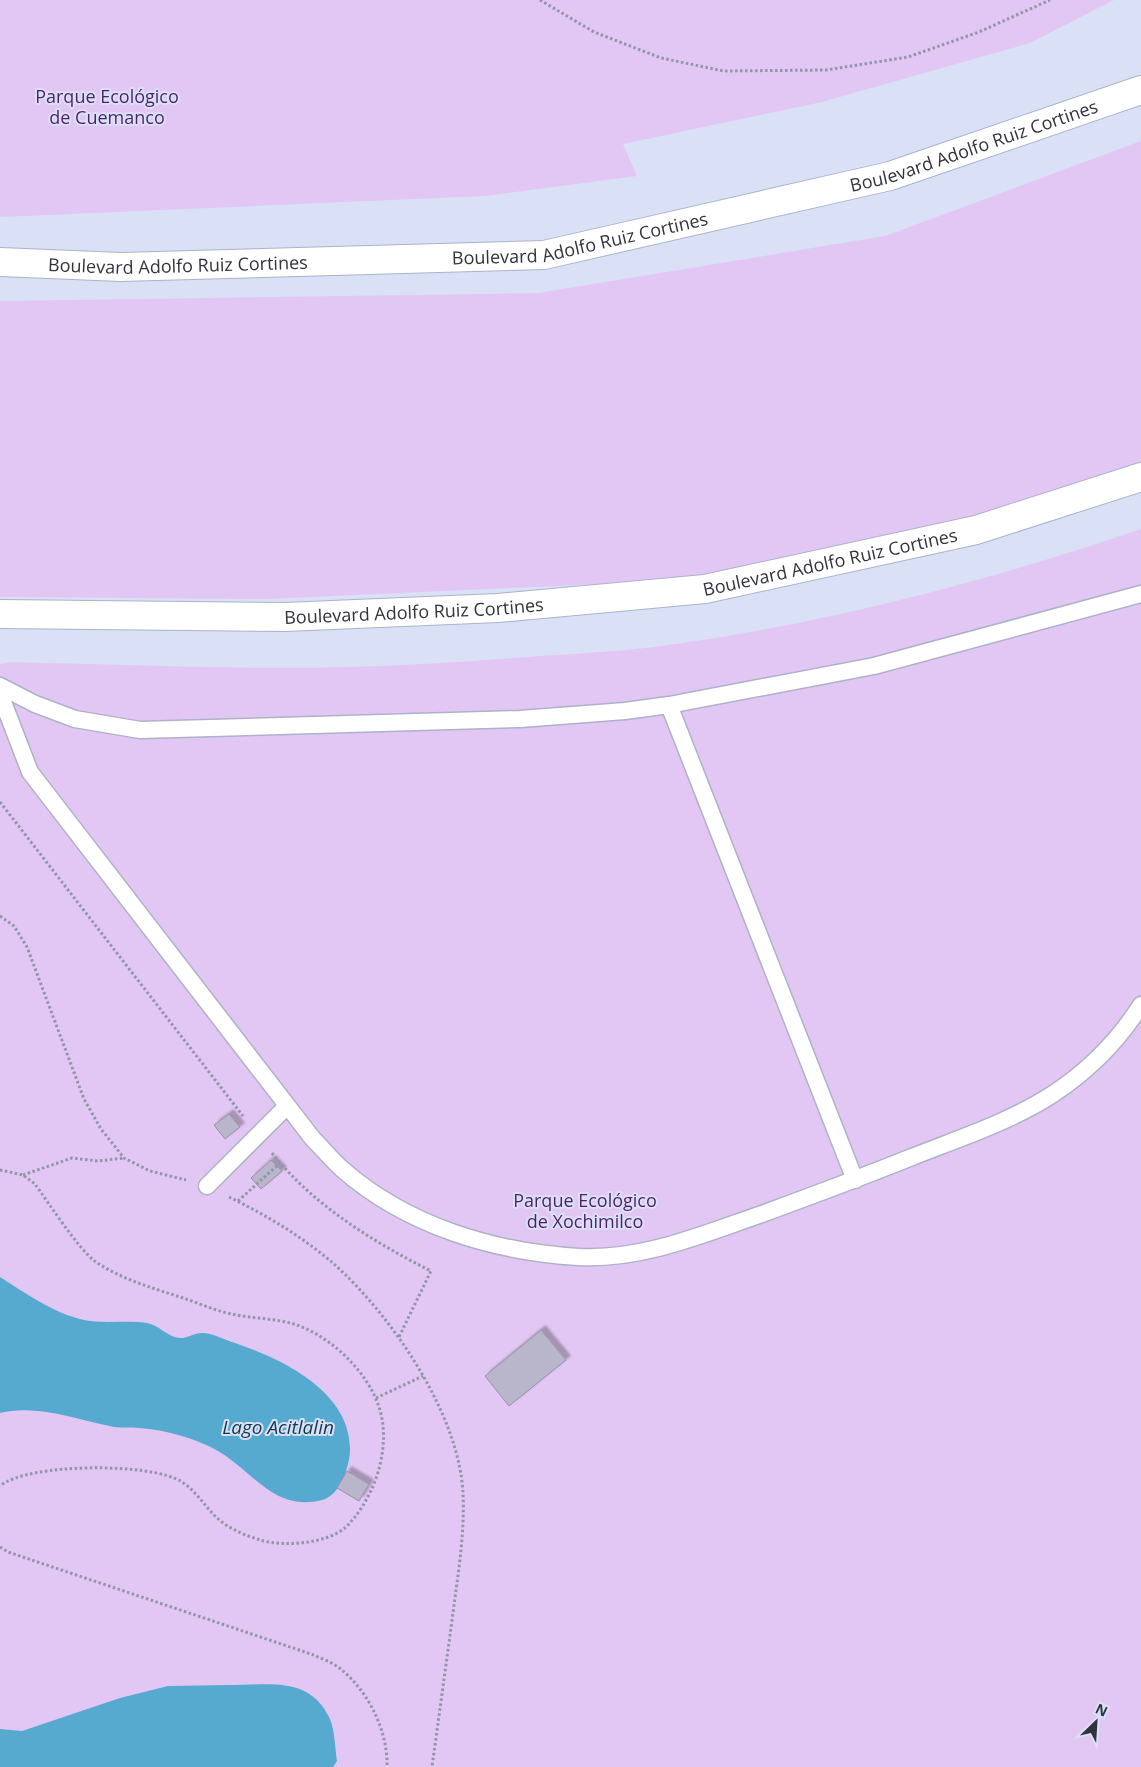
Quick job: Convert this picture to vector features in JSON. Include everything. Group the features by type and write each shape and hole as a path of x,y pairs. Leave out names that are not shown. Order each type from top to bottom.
{"highway":[{"name":"Boulevard Adolfo Ruiz Cortines","path":"13,262 122,268 544,256 890,176 1141,90"},
{"name":"Boulevard Adolfo Ruiz Cortines","path":"0,614 285,618 498,608 705,589 976,530 1141,477"}],"lane":[{"path":"0,248 13,262"},
{"path":"0,686 34,704 75,719 140,730 520,719 668,705 874,666 1141,594"},
{"path":"0,694 30,772 313,1139 342,1169 380,1196 420,1219 471,1240 534,1253 581,1257 621,1255 655,1250 686,1241 855,1180 1016,1115 1052,1095 1083,1072 1110,1046 1141,1005"},
{"path":"668,705 855,1180"},
{"path":"207,1186 287,1106"}],"path":[{"path":"540,0 594,32 662,58 724,71 826,70 908,57 979,32 1050,0"},
{"path":"0,802 280,1163 307,1188 373,1240 431,1271 398,1337"},
{"path":"0,916 14,926 27,947 84,1099 101,1129 124,1158 150,1171 207,1186 238,1201 288,1230 334,1264 369,1299 398,1337 423,1376 457,1449 463,1493 462,1548 432,1767"},
{"path":"23,1175 72,1158 98,1161 124,1158"},
{"path":"238,1201 280,1163"},
{"path":"0,1170 23,1175 35,1184 95,1261 134,1283 231,1314 296,1325 321,1336 346,1357 364,1378 376,1398 381,1413 383,1440 380,1464 374,1485 344,1528 324,1538 288,1545 262,1540 234,1530 222,1521 182,1482 160,1472 134,1468 28,1473 8,1479 0,1486"},
{"path":"376,1398 423,1376"},
{"path":"0,1546 8,1552 311,1654 341,1669 367,1697 382,1732 387,1753 387,1767"}],"green space":[{"name":"Parque Ecológico de Cuemanco","path":"0,0 1114,0 1030,43 822,102 623,144 637,176 485,196 2,217 0,216"},
{"path":"1141,141 1141,463 1126,471 955,524 688,580 269,599 0,597 0,301 538,293 885,236"},
{"name":"Parque Ecológico de Xochimilco","path":"1141,529 1141,1767 0,1767 0,664 11,662 303,668 418,664 652,647 804,622 918,596 1030,565"}],"water":[{"name":"Lago Acitlalin","path":"0,1277 40,1302 73,1317 92,1321 147,1323 171,1336 180,1338 204,1333 253,1350 292,1368 326,1394 339,1410 347,1428 350,1456 346,1472 339,1487 334,1493 322,1500 305,1502 291,1500 277,1495 266,1488 218,1451 180,1435 149,1429 114,1427 57,1414 29,1410 0,1413"},
{"path":"275,1684 300,1689 322,1705 330,1719 334,1734 337,1761 333,1767 0,1767 0,1729 22,1731 120,1698 168,1686"}],"building":[{"path":"229,1114 240,1127 225,1139 214,1125"},
{"path":"271,1160 282,1171 261,1189 251,1178"},
{"path":"541,1330 566,1360 509,1406 485,1376"},
{"path":"347,1471 369,1484 359,1501 337,1488"}]}
